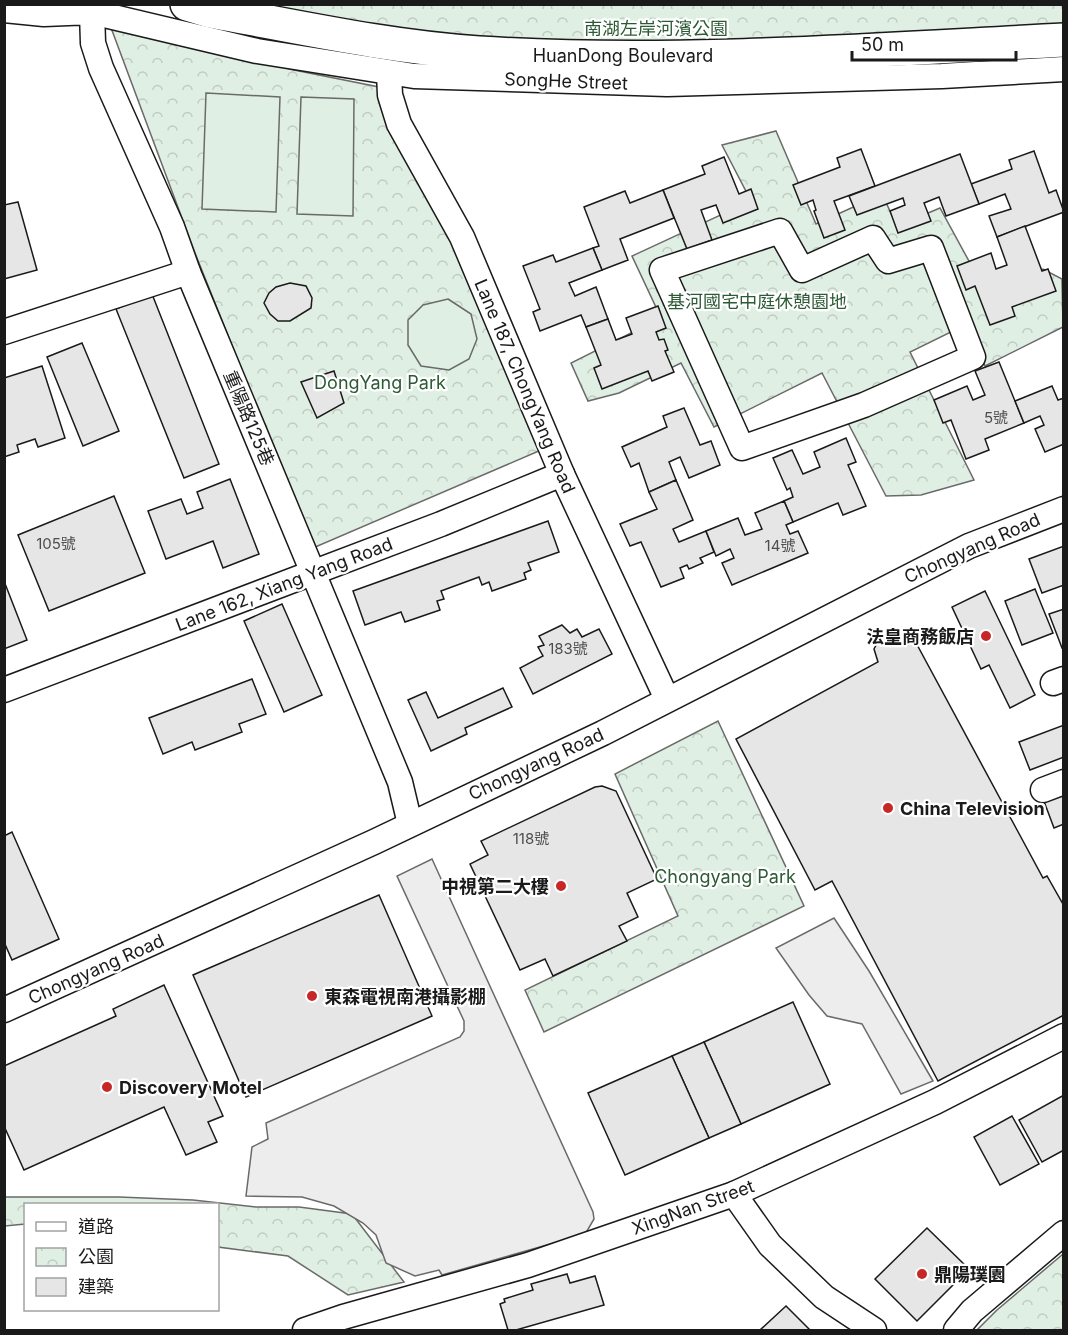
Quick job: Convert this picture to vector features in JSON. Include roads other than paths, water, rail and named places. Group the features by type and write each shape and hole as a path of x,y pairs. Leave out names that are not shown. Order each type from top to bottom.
{"highway":[{"name":"HuanDong Boulevard","path":"188,4 319,32 406,47 521,57 637,59 770,56 1064,40"}],"street":[{"name":"SongHe Street","path":"4,10 61,14 84,8 256,51 414,76 668,84 942,76 1063,69"},
{"name":"重陽路125巷","path":"84,8 101,68 172,227 188,272 400,782 410,824"},
{"name":"Lane 187, ChongYang Road","path":"389,73 390,95 399,124 462,237 562,474 667,699"},
{"path":"780,231 802,270 873,238 888,261 931,248 973,357 892,391 864,405 742,448 662,270 780,231"},
{"path":"4,332 188,272"},
{"name":"Lane 162, Xiang Yang Road","path":"4,690 441,524 562,474"},
{"name":"Chongyang Road","path":"4,1010 603,733 969,546 1064,509"},
{"name":"XingNan Street","path":"304,1330 528,1264 734,1194 935,1102 1064,1036"},
{"path":"734,1194 770,1245 824,1297 874,1330"},
{"path":"956,1330 972,1311 1064,1233"}],"place":[{"name":"法皇商務飯店","path":"986,636"},
{"name":"China Television","path":"888,808"},
{"name":"中視第二大樓","path":"561,886"},
{"name":"東森電視南港攝影棚","path":"312,996"},
{"name":"Discovery Motel","path":"107,1087"},
{"name":"鼎陽璞園","path":"922,1274"}],"park label":[{"name":"南湖左岸河濱公園","path":"656,28"},
{"name":"基河國宅中庭休憩園地","path":"757,301"},
{"name":"DongYang Park","path":"380,382"},
{"name":"Chongyang Park","path":"725,876"}]}
